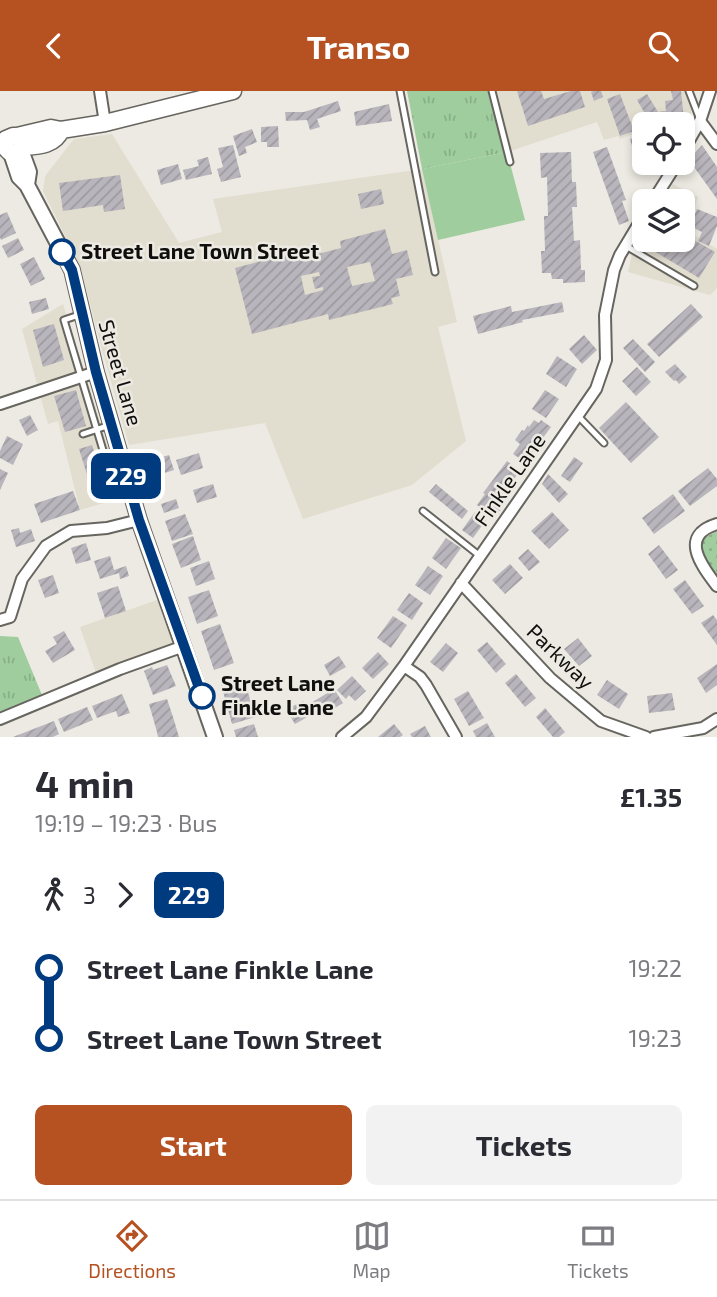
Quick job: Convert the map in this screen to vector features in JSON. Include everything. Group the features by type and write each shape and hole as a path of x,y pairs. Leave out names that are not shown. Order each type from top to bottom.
{"main road":[{"path":"11,146 42,145 54,141 61,131 105,123 233,91"}],"street":[{"path":"100,91 105,123"},
{"path":"695,130 710,91"},
{"path":"700,121 717,143"},
{"name":"Street Lane","path":"11,146 29,172 27,185 72,270 96,372 130,491 215,737"},
{"name":"Finkle Lane","path":"342,737 366,717 404,666 596,389 606,360 605,315 614,270 632,235"},
{"path":"0,404 96,372"},
{"path":"0,620 9,617 22,579 46,546 71,531 107,528 139,520"},
{"path":"717,524 702,532 696,547 700,563 717,586"},
{"name":"Parkway","path":"461,583 550,678 601,721 646,737"},
{"path":"0,719 120,669 184,646"},
{"path":"404,666 420,677 426,685 456,737"},
{"path":"654,737 703,728 717,719"}],"lane":[{"path":"400,91 435,272"},
{"path":"492,91 510,162"},
{"path":"689,91 700,121"},
{"path":"625,246 694,286"},
{"path":"82,314 64,320 114,487 130,491"},
{"path":"578,416 604,443"},
{"path":"83,434 112,424"},
{"path":"423,511 480,556"}],"shaded area":[{"path":"492,91 694,91 691,112 632,112 632,134 620,139 618,136 604,140 597,122 507,152"},
{"path":"112,134 179,243 222,232 213,199 422,169 457,322 438,327 466,441 412,485 303,519 265,423 129,445 81,268 43,191 45,176 74,139"},
{"path":"673,184 683,189 670,189"},
{"path":"695,236 717,249 717,288 710,295 628,272 633,252 695,252"},
{"path":"63,304 124,497 80,510 58,421 48,424 22,329"},
{"path":"160,599 174,644 96,673 80,627"}],"green space":[{"path":"407,91 492,91 507,152 422,169"},
{"path":"507,152 525,220 438,240 422,169"},
{"path":"717,531 717,578 703,555 702,544 704,538"},
{"path":"0,636 18,637 44,700 0,719"}],"building":[{"path":"517,91 541,91 544,99 580,91 585,107 528,126"},
{"path":"593,91 601,91 603,97 594,101"},
{"path":"671,91 681,91 683,112 658,112 666,111 665,101 673,100"},
{"path":"620,94 632,132 620,136 607,99"},
{"path":"647,94 658,112 644,112 637,100"},
{"path":"338,101 341,111 317,119 320,127 310,130 307,120 286,121 285,112 304,112"},
{"path":"389,104 392,121 356,126 354,112"},
{"path":"278,126 279,147 267,147 267,142 261,142 261,127"},
{"path":"252,129 257,142 245,147 247,153 239,156 233,136"},
{"path":"233,145 241,177 221,182 217,169 223,167 218,148"},
{"path":"702,145 717,167 717,199 695,168 695,153"},
{"path":"607,147 626,200 622,201 629,221 619,225 593,152"},
{"path":"571,152 572,182 576,182 577,207 572,207 574,241 580,240 581,270 585,270 585,282 563,283 563,279 552,279 551,273 542,273 541,251 545,251 544,216 548,216 547,177 541,178 540,153"},
{"path":"208,157 212,174 186,180 183,170 199,166 197,160"},
{"path":"178,164 182,179 161,185 157,170"},
{"path":"120,175 125,209 104,212 103,205 63,211 59,183"},
{"path":"381,189 384,204 361,209 358,194"},
{"path":"697,209 717,217 717,226 709,246 698,241 702,232 695,228"},
{"path":"7,212 16,233 1,240 0,215"},
{"path":"385,229 392,254 407,250 413,275 396,279 400,296 391,298 393,304 329,320 328,314 252,334 235,268 311,248 314,255 341,248 340,241","holes":["370,262 375,281 352,286 347,267","319,272 320,276 312,277 315,289 323,287 323,290 305,295 301,276"]},
{"path":"18,238 24,250 8,258 2,246"},
{"path":"695,240 715,252 699,278 656,252 695,252"},
{"path":"34,257 45,279 31,286 20,264"},
{"path":"46,298 49,309 32,314 29,302"},
{"path":"562,302 564,312 522,320 523,322 478,334 473,316 511,306 512,312"},
{"path":"691,304 703,317 659,357 647,344"},
{"path":"54,324 64,360 43,367 33,330"},
{"path":"584,335 597,350 582,364 569,349"},
{"path":"633,339 655,362 645,372 623,348"},
{"path":"557,356 577,369 566,387 546,374"},
{"path":"675,364 687,377 679,384 665,372"},
{"path":"637,367 651,382 636,396 622,381"},
{"path":"76,390 86,426 65,432 54,396"},
{"path":"545,390 559,399 546,418 532,409"},
{"path":"626,402 659,437 631,463 599,428"},
{"path":"30,415 38,430 27,436 19,420"},
{"path":"534,420 539,423 541,420 551,427 525,462 513,454 520,444 515,440"},
{"path":"7,436 23,444 13,465 0,458 0,451"},
{"path":"92,445 107,493 94,497 79,449"},
{"path":"199,453 203,468 181,475 176,460"},
{"path":"169,455 174,470 149,478 146,469 154,467 152,460"},
{"path":"574,457 583,463 570,482 561,476"},
{"path":"507,461 520,471 496,503 502,508 494,518 477,505"},
{"path":"143,464 154,499 144,502 133,467"},
{"path":"708,468 717,479 717,486 690,506 678,491"},
{"path":"0,469 8,473 0,490"},
{"path":"548,474 568,494 559,503 542,484"},
{"path":"213,484 217,497 197,503 193,490"},
{"path":"436,484 468,511 462,519 429,492"},
{"path":"73,491 80,510 41,523 34,504"},
{"path":"673,494 685,511 654,534 642,518"},
{"path":"176,499 179,508 164,513 161,504"},
{"path":"475,512 486,520 473,538 462,530"},
{"path":"552,512 569,530 549,549 531,531"},
{"path":"185,514 193,534 172,541 165,521"},
{"path":"19,528 20,533 31,529 35,541 16,547 11,530"},
{"path":"193,536 201,560 181,568 172,544"},
{"path":"446,538 461,548 446,569 432,558"},
{"path":"86,543 91,560 76,564 71,548"},
{"path":"659,545 678,570 666,579 648,554"},
{"path":"528,549 540,562 529,571 518,558"},
{"path":"110,556 114,570 126,566 129,576 120,579 119,573 100,579 94,561"},
{"path":"209,561 215,579 196,586 190,568"},
{"path":"510,564 523,578 505,594 492,580"},
{"path":"428,566 443,576 430,595 415,585"},
{"path":"53,575 59,593 45,598 38,580"},
{"path":"685,580 704,606 692,614 673,589"},
{"path":"118,586 126,611 105,618 97,593"},
{"path":"209,590 218,616 197,624 188,597"},
{"path":"409,593 423,603 412,620 397,610"},
{"path":"713,615 717,620 717,645 701,623"},
{"path":"393,616 407,625 391,648 377,638"},
{"path":"220,624 234,663 214,670 201,631"},
{"path":"64,631 75,650 53,663 45,651 57,644 53,637"},
{"path":"578,638 592,656 579,666 564,649"},
{"path":"487,642 506,664 496,673 477,650"},
{"path":"446,643 458,653 443,672 430,662"},
{"path":"378,652 389,664 373,679 362,668"},
{"path":"339,656 346,667 330,676 324,665"},
{"path":"717,664 717,685 706,693 697,678"},
{"path":"167,665 176,686 153,695 144,671"},
{"path":"516,674 536,698 525,707 505,683"},
{"path":"352,676 366,691 355,701 349,695 346,699 337,690"},
{"path":"244,678 255,717 232,724 221,684"},
{"path":"607,680 628,694 619,709 597,695"},
{"path":"334,689 343,703 320,717 311,703"},
{"path":"468,691 484,718 469,726 454,699"},
{"path":"672,693 675,710 649,713 647,696"},
{"path":"122,694 130,713 118,717 116,711 97,718 92,706"},
{"path":"167,699 179,737 158,737 149,704"},
{"path":"303,701 311,715 295,724 290,716 295,713 291,707"},
{"path":"87,707 93,720 64,732 58,719"},
{"path":"545,708 565,732 559,737 553,737 536,717"},
{"path":"54,721 59,734 53,737 13,737"},
{"path":"487,723 495,737 476,737 473,731"},
{"path":"254,724 258,737 236,737 234,730"},
{"path":"394,724 403,735 378,737"},
{"path":"425,726 431,737 412,737 410,734"}],"bus line":[{"name":"229","path":"62,252 72,270 96,372 139,520 202,696"}],"place":[{"name":"Street Lane Town Street","path":"62,252"},
{"name":"Street Lane Finkle Lane","path":"202,696"}]}
